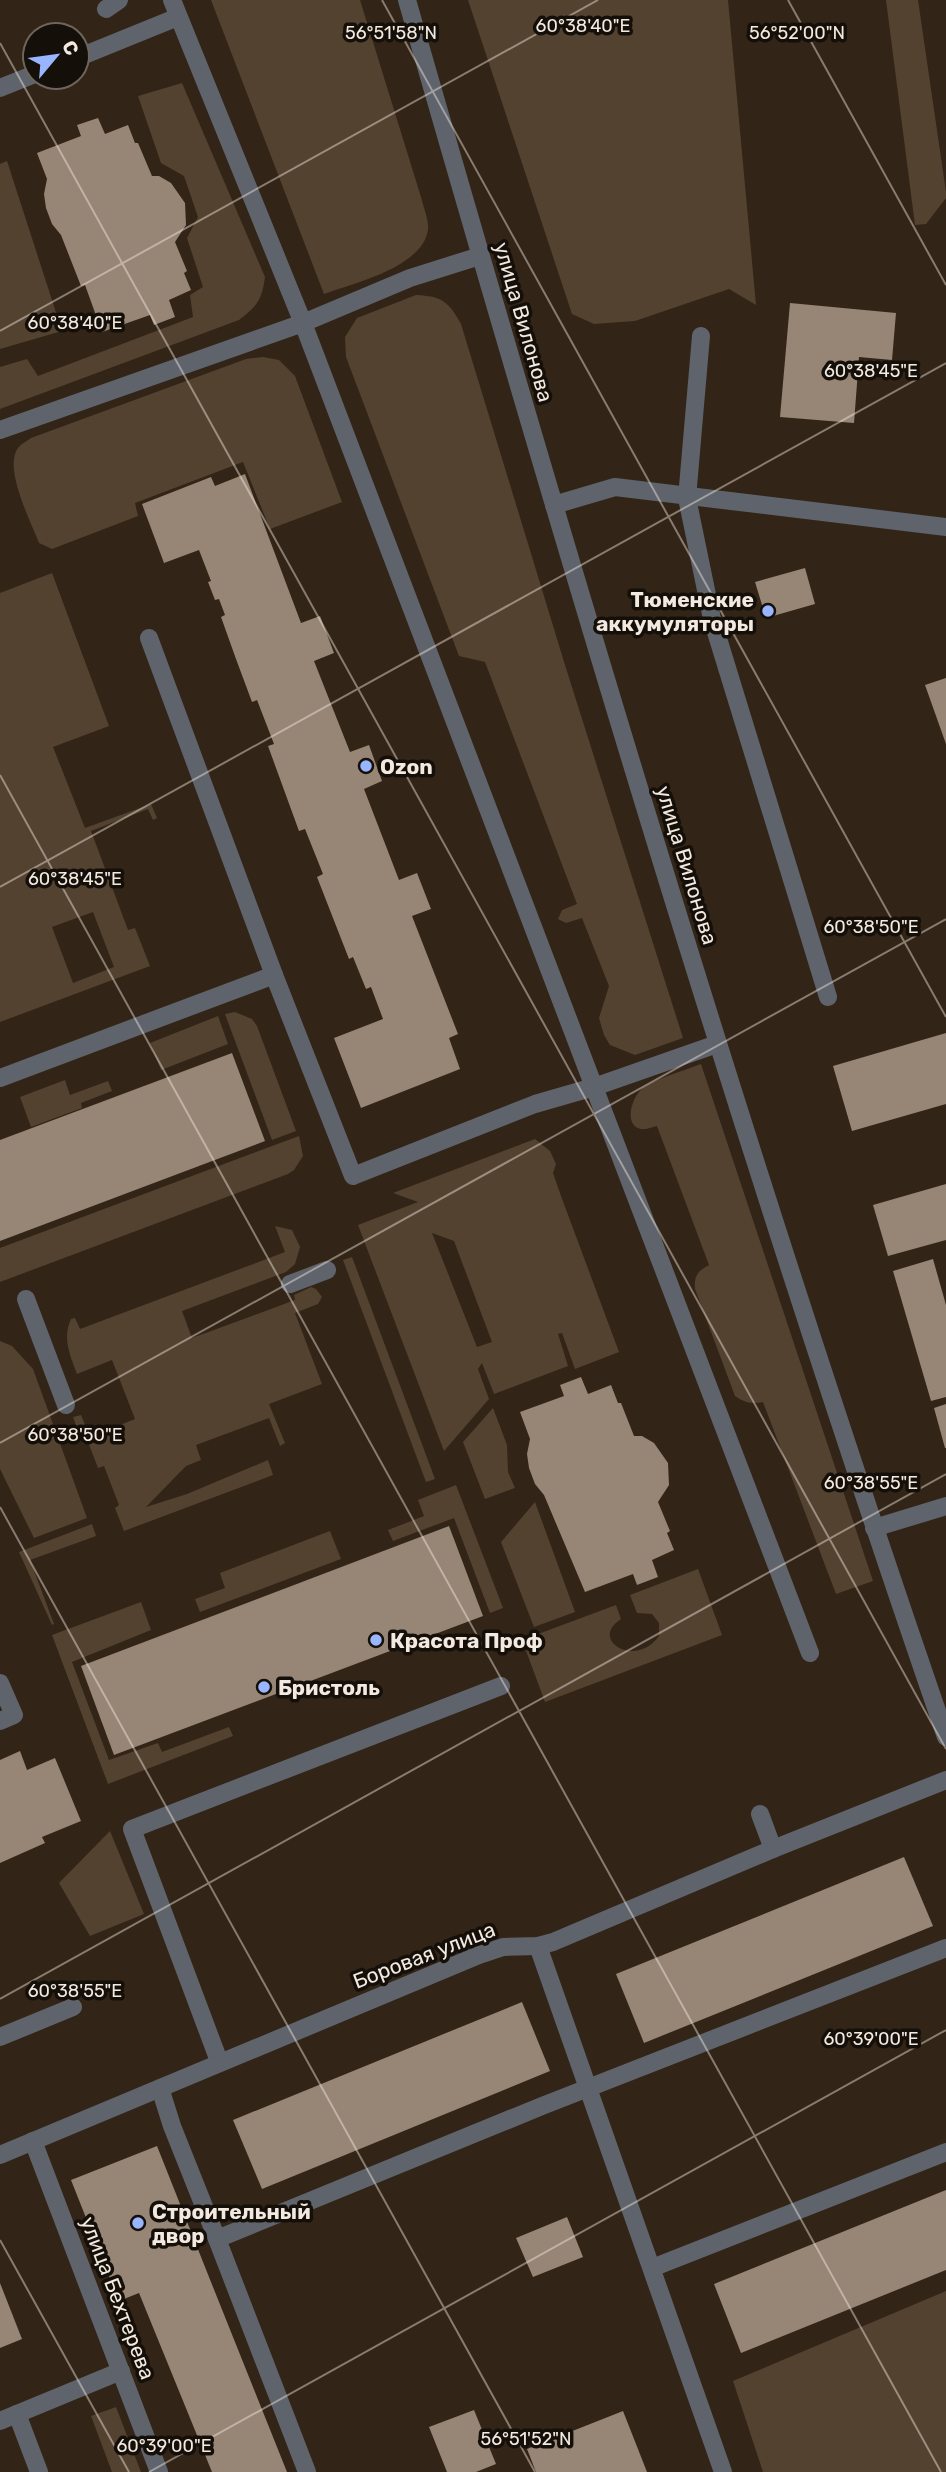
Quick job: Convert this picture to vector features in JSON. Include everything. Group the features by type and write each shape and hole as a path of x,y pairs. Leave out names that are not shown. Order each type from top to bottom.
{"street":[{"name":"улица Вилонова","path":"407,0 480,256 717,1044 874,1528 946,1737"},
{"path":"91,51 175,9 303,323 810,1653"},
{"path":"0,88 21,80"},
{"path":"0,430 303,323 410,278 480,256"},
{"path":"701,337 687,498 712,619 828,997"},
{"path":"554,505 615,487 687,498 946,527"},
{"path":"149,638 352,1176 535,1104 594,1087 717,1044"},
{"path":"0,1079 274,975"},
{"path":"290,1284 327,1270"},
{"path":"26,1299 65,1405"},
{"path":"874,1528 946,1506"},
{"path":"0,1683 14,1715 0,1721"},
{"path":"219,2062 132,1829 501,1686"},
{"name":"Боровая улица","path":"0,2155 479,1955 503,1947 538,1946 553,1942 773,1849 946,1780"},
{"path":"760,1814 773,1849"},
{"path":"538,1946 723,2472"},
{"path":"217,2239 589,2088 946,1948"},
{"path":"0,2037 73,2007"},
{"path":"160,2088 307,2472"},
{"name":"улица Бехтерева","path":"33,2141 159,2472"},
{"path":"652,2268 946,2152"},
{"path":"39,2472 8,2418 121,2371"}],"shaded area":[{"path":"211,0 360,0 427,217 428,229 424,242 414,254 386,272 324,294"},
{"path":"468,0 728,0 756,305 729,289 635,321 594,324 572,314"},
{"path":"886,0 918,0 946,192 946,198 926,224 915,225"},
{"path":"182,83 265,277 258,302 239,320 0,409 0,367 27,359 38,376 193,317 190,295 203,287 187,238 198,217 184,176 161,163 138,96"},
{"path":"7,161 62,331 0,349 0,164"},
{"path":"416,295 444,302 453,310 461,324 683,1038 635,1055 610,1045 604,1035 599,1018 609,986 582,918 566,923 558,919 562,910 577,904 485,662 459,656 346,357 345,337 357,318"},
{"path":"263,357 279,360 295,376 342,502 270,529 243,462 135,503 138,516 52,549 39,543 16,481 14,457 21,445 31,438 246,359"},
{"path":"52,573 109,726 53,747 85,828 151,804 157,818 153,820 148,809 91,831 128,930 135,928 150,966 0,1022 0,593","holes":["93,912 114,967 73,983 52,927"]},
{"path":"235,1012 252,1019 257,1026 296,1131 272,1140 225,1014"},
{"path":"218,1016 228,1044 161,1070 150,1043"},
{"path":"701,1064 873,1581 836,1594 763,1402 748,1402 735,1396 695,1289 698,1274 709,1265 657,1126 638,1128 631,1119 632,1105 644,1087"},
{"path":"65,1080 70,1095 108,1081 112,1091 81,1103 82,1108 31,1127 20,1097"},
{"path":"299,1136 303,1156 288,1174 0,1282 0,1248"},
{"path":"535,1139 550,1151 556,1164 553,1173 619,1352 575,1369 562,1333 558,1334 568,1366 494,1394 482,1363 478,1369 489,1399 444,1451 358,1225 418,1202 393,1193","holes":["432,1233 454,1241 492,1342 477,1347"]},
{"path":"275,1226 292,1230 300,1247 295,1264 286,1272 182,1311 192,1338 295,1300 294,1295 311,1287 316,1289 322,1297 318,1304 295,1313 322,1384 269,1404 285,1443 280,1446 269,1418 196,1445 201,1460 186,1466 146,1507 187,1494 268,1460 273,1475 124,1531 115,1508 119,1505 104,1466 98,1468 88,1442 83,1444 73,1417 81,1415 90,1437 135,1419 112,1360 77,1374 67,1340 71,1319 75,1318 80,1329 285,1252"},
{"path":"352,1257 435,1479 426,1482 343,1260"},
{"path":"0,1341 12,1346 33,1369 87,1518 34,1538 0,1469"},
{"path":"493,1408 507,1445 508,1472 515,1488 485,1499 463,1442"},
{"path":"456,1485 503,1608 490,1613 454,1518 393,1541 388,1530 424,1516 418,1500"},
{"path":"535,1502 575,1612 534,1627 501,1542"},
{"path":"92,1524 96,1536 30,1560 54,1624 52,1625 19,1552"},
{"path":"330,1531 341,1559 200,1612 195,1599 225,1588 220,1573"},
{"path":"698,1569 722,1635 545,1702 522,1640 616,1605 621,1619 612,1627 612,1642 628,1651 649,1646 659,1636 659,1623 652,1614 637,1613 630,1595"},
{"path":"141,1602 151,1630 72,1662 109,1760 158,1743 162,1752 229,1727 233,1736 108,1784 52,1635"},
{"path":"110,1831 144,1914 90,1936 59,1883"},
{"path":"946,2291 946,2472 763,2472 733,2381"},
{"path":"116,2407 141,2472 112,2472 91,2416"}],"building":[{"path":"98,118 105,134 128,125 152,176 159,176 171,183 185,203 186,225 175,242 187,271 184,273 191,290 169,300 175,317 154,325 150,315 102,332 85,285 81,286 61,235 52,224 46,208 44,194 47,179 37,153 81,136 77,125"},
{"path":"790,303 896,313 892,360 859,357 854,423 780,417"},
{"path":"245,474 301,623 320,616 334,653 314,661 350,752 369,745 382,781 364,789 399,880 417,873 431,909 412,916 458,1034 449,1038 460,1069 361,1108 334,1038 383,1019 371,987 366,989 353,957 349,959 317,877 323,874 305,829 299,831 268,746 274,744 257,700 252,702 221,617 225,615 219,599 215,600 199,550 164,563 142,504 211,477 215,486"},
{"path":"805,568 815,604 766,618 755,582"},
{"path":"946,678 946,744 925,685"},
{"path":"946,1033 946,1104 852,1131 833,1066"},
{"path":"232,1053 265,1141 0,1241 0,1140"},
{"path":"946,1184 946,1240 888,1256 873,1205"},
{"path":"933,1259 946,1305 946,1397 931,1401 893,1271"},
{"path":"581,1377 588,1394 611,1385 634,1436 642,1436 654,1443 668,1463 669,1485 658,1502 670,1531 667,1533 674,1550 652,1560 658,1577 637,1585 633,1574 585,1592 544,1495 535,1484 529,1468 527,1454 530,1439 520,1412 564,1396 560,1385"},
{"path":"946,1404 946,1448 945,1448 934,1408"},
{"path":"449,1526 483,1616 114,1755 81,1666"},
{"path":"20,1751 27,1770 55,1758 81,1821 42,1837 45,1843 0,1863 0,1760"},
{"path":"904,1857 933,1926 644,2043 616,1974"},
{"path":"522,2002 550,2071 262,2189 233,2120"},
{"path":"157,2146 287,2472 212,2472 139,2293 119,2301 71,2180"},
{"path":"946,2190 946,2270 741,2353 714,2284"},
{"path":"567,2217 583,2257 533,2277 516,2238"},
{"path":"0,2283 22,2339 0,2348"},
{"path":"474,2410 496,2464 476,2472 447,2472 429,2427"},
{"path":"623,2411 647,2472 536,2472 527,2449"}],"place":[{"name":"Тюменские аккумуляторы","path":"768,611"},
{"name":"Ozon","path":"366,766"},
{"name":"Красота Проф","path":"376,1640"},
{"name":"Бристоль","path":"264,1687"},
{"name":"Строительный двор","path":"138,2223"}]}
